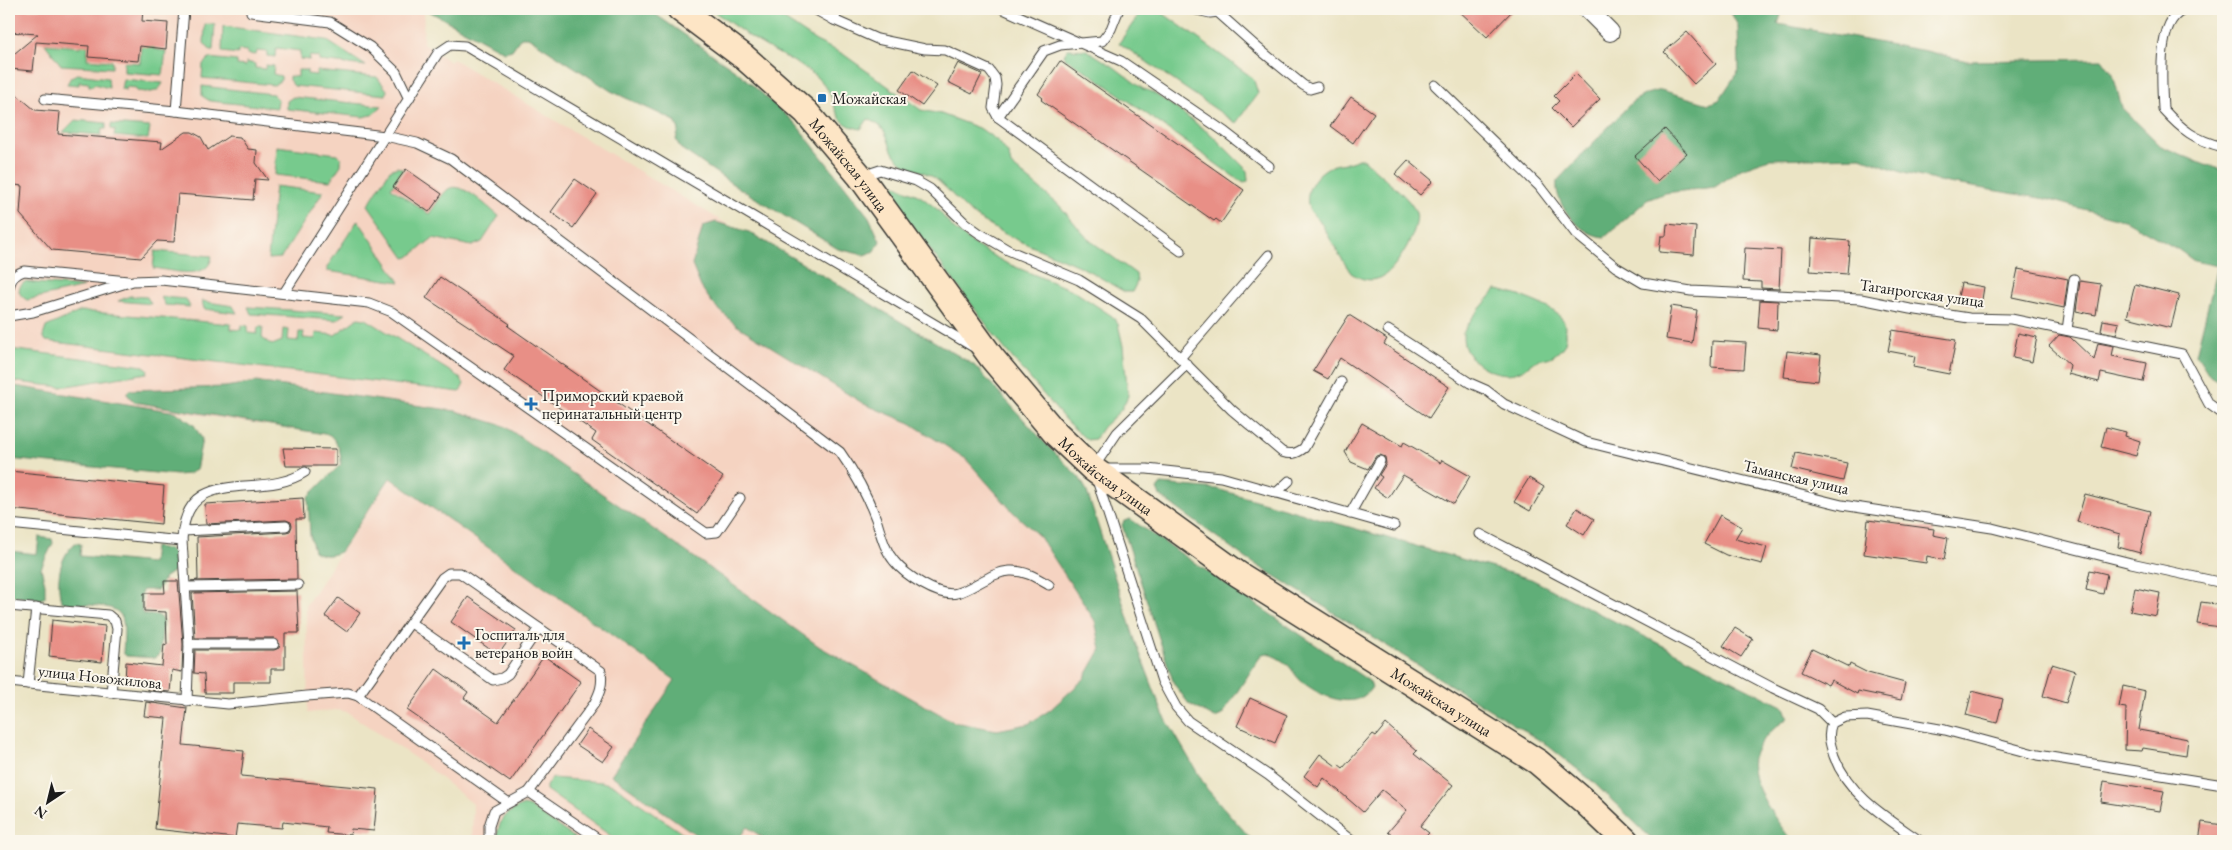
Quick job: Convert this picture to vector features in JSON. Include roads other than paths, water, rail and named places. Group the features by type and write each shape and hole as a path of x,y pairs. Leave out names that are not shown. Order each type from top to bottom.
{"main road":[{"name":"Можайская улица","path":"680,9 774,82 806,112 860,176 992,358 1056,434 1093,469 1238,574 1538,762 1584,801 1626,841"}],"street":[{"path":"1587,9 1610,32"}],"lane":[{"path":"176,111 184,9"},
{"path":"814,9 877,39 925,49 945,50 984,68 994,78 996,85 993,108 998,117 1181,250"},
{"path":"834,20 838,9"},
{"path":"1003,9 1121,61 1225,132 1268,166"},
{"path":"998,117 1044,51 1060,45 1102,41 1111,29 1119,9"},
{"path":"1192,9 1210,13 1217,10 1258,49 1303,86 1310,89 1317,87"},
{"path":"2188,9 2183,10 2169,21 2162,58 2163,109 2182,129 2204,142 2223,148"},
{"path":"251,12 330,22 377,53 396,72 409,99"},
{"path":"284,293 438,53 450,45 465,46 992,358"},
{"name":"Таганрогская улица","path":"1435,84 1539,186 1576,234 1616,267 1643,283 1698,292 1861,299 1969,318 2011,319 2182,354 2209,404 2223,414"},
{"path":"45,99 176,111 385,136 417,143 452,159 840,452 855,473 886,547 894,561 915,580 934,590 955,594 991,577 1009,571 1026,573 1049,585"},
{"path":"860,176 880,170 900,175 930,188 965,223 979,233 1008,250 1080,280 1141,319 1232,410 1282,452 1290,455 1304,448 1341,382"},
{"path":"1093,469 1117,433 1184,360 1269,255"},
{"path":"9,288 11,280 16,274 24,270 133,282 161,280 369,303 392,312 706,533 717,532 740,498"},
{"path":"2067,330 2074,279"},
{"path":"9,316 33,312 133,282"},
{"name":"Таманская улица","path":"1388,330 1470,382 1486,390 1504,404 1586,442 1842,504 1992,528 2131,563 2223,583"},
{"path":"1350,514 1380,460"},
{"path":"1093,469 1187,472 1221,477 1394,526"},
{"path":"1093,469 1162,681 1176,707 1188,722 1268,775 1352,841"},
{"path":"187,701 189,644 182,531 190,506 209,490 287,482 305,472"},
{"path":"1276,492 1290,481"},
{"path":"9,524 182,541"},
{"path":"182,531 286,526"},
{"path":"1480,534 1773,688 1818,709 1832,723"},
{"path":"489,841 489,826 494,811 509,803 529,792 594,704 600,692 602,682 601,671 460,573 449,573 442,578 358,696 509,803"},
{"path":"186,587 298,585"},
{"path":"9,606 108,615 115,621 117,629 111,693"},
{"path":"28,684 36,608"},
{"path":"411,623 493,680 508,674 539,628"},
{"path":"189,644 274,644"},
{"name":"улица Новожилова","path":"9,682 228,704 307,696 348,694 358,696"},
{"path":"1920,841 1873,809 1852,788 1839,768 1829,741 1832,723 1845,717 1867,716 1945,730 2038,755 2223,785"},
{"path":"529,792 601,841"}],"place":[{"name":"Можайская","path":"822,98"},
{"name":"Приморский краевой перинатальный центр","path":"531,404"},
{"name":"Госпиталь для ветеранов войн","path":"464,643"}]}
